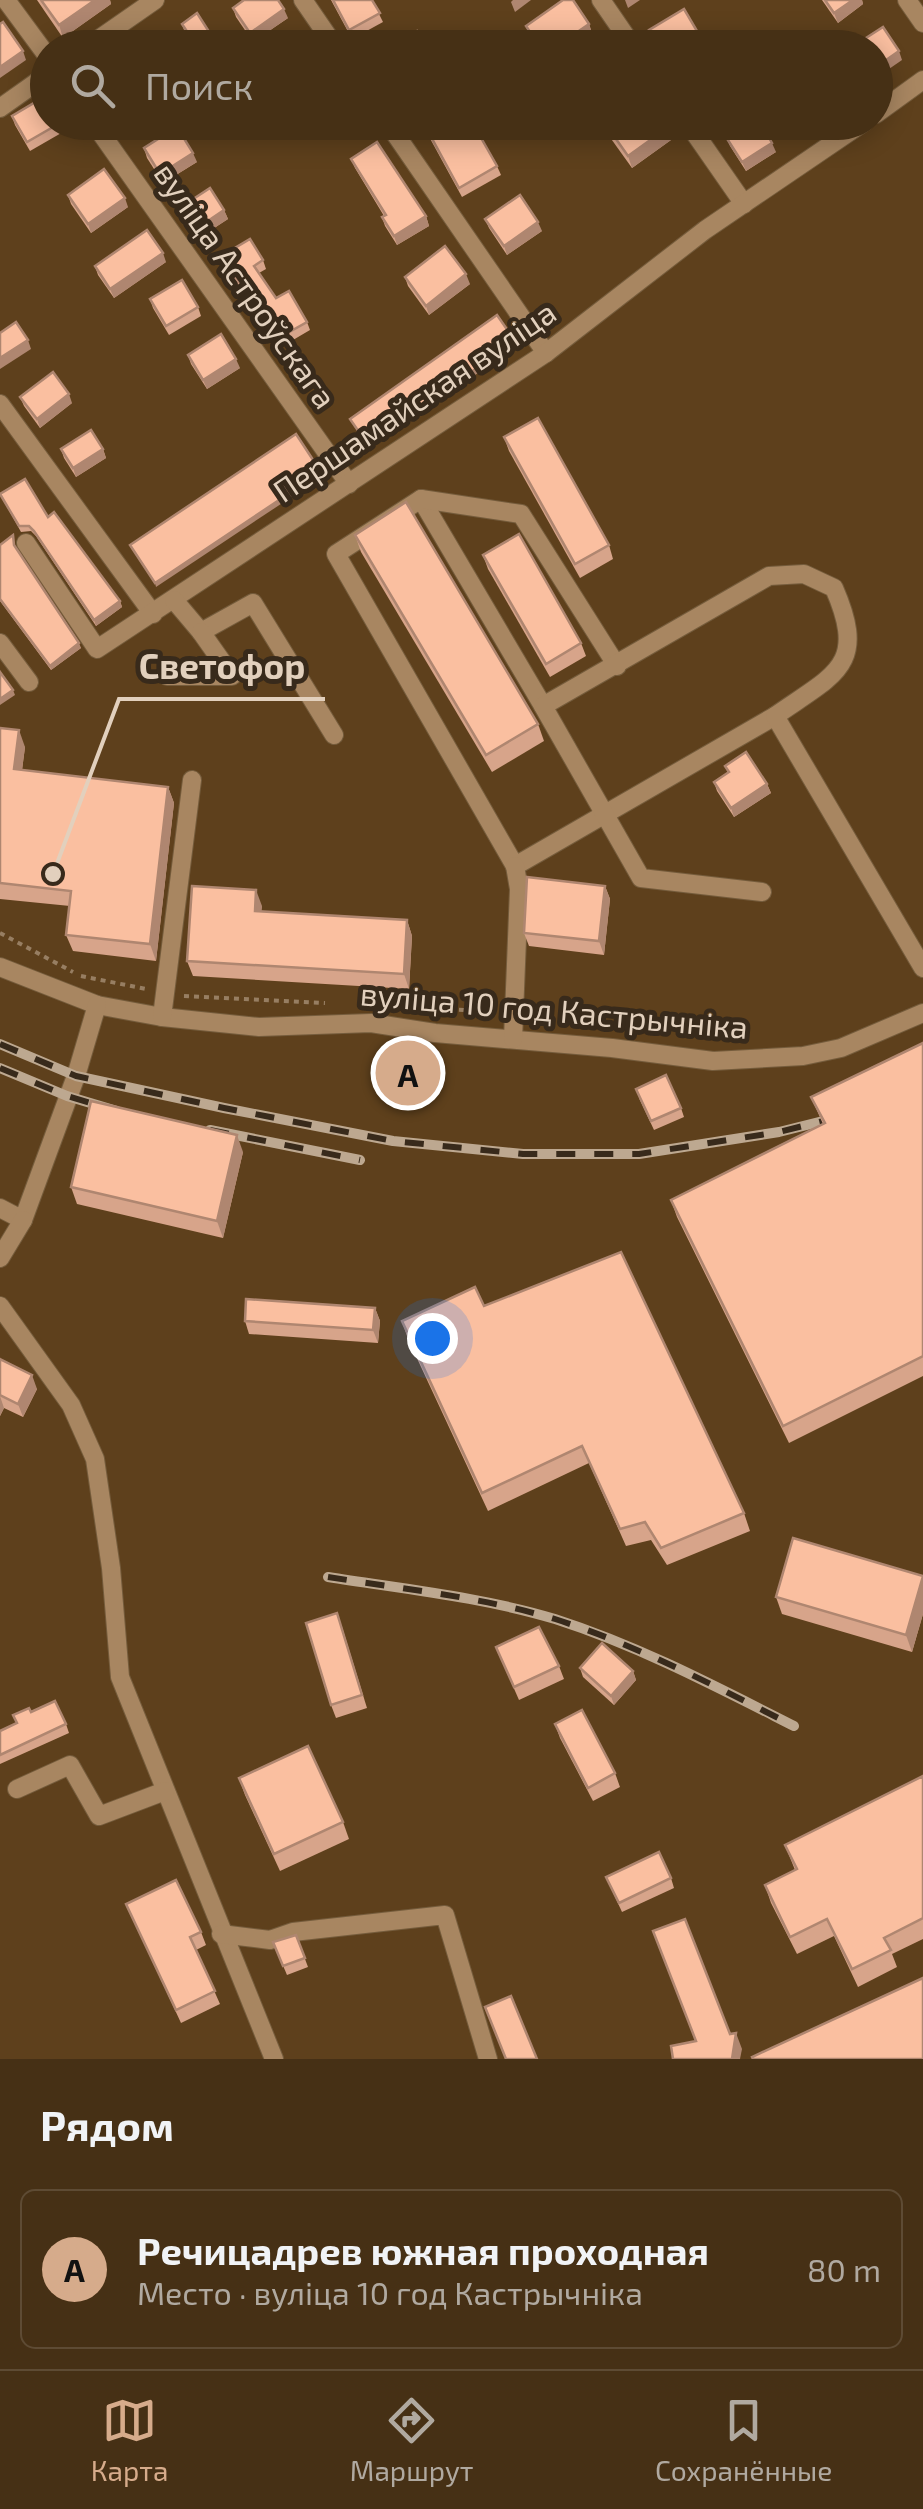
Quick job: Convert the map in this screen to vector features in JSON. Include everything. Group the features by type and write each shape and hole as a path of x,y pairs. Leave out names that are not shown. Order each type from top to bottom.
{"street":[{"path":"6,0 30,33"},
{"path":"112,30 156,0"},
{"path":"303,0 324,30"},
{"path":"600,0 621,30"},
{"path":"907,0 923,24"},
{"path":"893,102 923,80"},
{"path":"0,108 30,87"},
{"name":"вуліца Астроўскага","path":"106,140 349,484"},
{"path":"400,140 546,353"},
{"path":"700,140 744,204"},
{"name":"Першамайская вуліца","path":"26,543 97,649 546,353 705,230 838,140"},
{"path":"0,404 153,614"},
{"path":"421,499 641,878 762,892"},
{"path":"513,1039 519,889 515,866 336,554 421,499 521,514 617,666"},
{"path":"515,866 775,716 832,676 848,650 848,620 834,588 804,574 769,576 543,706"},
{"path":"167,676 232,676 174,600"},
{"path":"200,632 253,604 334,735"},
{"path":"0,643 29,682"},
{"path":"775,716 923,968"},
{"path":"162,1017 192,780"},
{"name":"вуліца 10 год Кастрычніка","path":"0,967 97,1005 162,1017 259,1027 371,1023 713,1061 788,1057 841,1048 923,1013"},
{"path":"0,1258 23,1220 76,1076 97,1005"},
{"path":"0,1208 23,1220"},
{"path":"0,1306 70,1405 95,1458 111,1568 120,1677 274,2059"},
{"path":"17,1789 70,1765 99,1816 165,1791"},
{"path":"222,1934 270,1940 294,1932 445,1916 488,2059"}],"path":[{"path":"0,933 80,976 190,997 340,1004"},
{"path":"397,1007 464,1010"}],"building":[{"path":"41,0 95,0 59,25"},
{"path":"244,0 278,0 284,9 254,30 248,30 233,8"},
{"path":"333,0 372,0 380,13 349,30"},
{"path":"563,0 573,0 589,24 580,30 529,30 526,26"},
{"path":"825,0 853,0 834,13"},
{"path":"684,9 696,30 649,30"},
{"path":"197,13 208,30 186,30 182,24"},
{"path":"3,22 23,51 0,67 0,24"},
{"path":"30,105 30,140 27,142 12,116"},
{"path":"157,140 185,140 193,153 160,174 144,148"},
{"path":"433,140 482,140 497,166 459,188"},
{"path":"617,140 650,140 628,156"},
{"path":"728,140 770,140 772,143 742,162"},
{"path":"377,142 426,216 394,236 382,217 386,215 351,159"},
{"path":"104,169 125,198 88,224 68,195"},
{"path":"210,188 224,210 196,229 181,207"},
{"path":"520,195 538,222 504,246 485,219"},
{"path":"147,230 163,253 110,289 95,266"},
{"path":"250,239 263,260 254,266 276,298 289,291 307,322 273,341 255,311 258,309 218,258"},
{"path":"445,246 466,274 426,306 405,277"},
{"path":"182,280 198,307 166,326 150,299"},
{"path":"497,315 515,341 368,445 350,419"},
{"path":"16,322 28,340 0,358 0,333"},
{"path":"221,334 236,359 203,380 188,355"},
{"path":"53,372 69,394 37,419 20,397"},
{"path":"538,418 609,545 575,564 504,437"},
{"path":"91,430 103,449 73,468 61,449"},
{"path":"296,434 321,472 155,583 130,545"},
{"path":"25,479 48,517 54,512 120,601 94,620 34,531 29,526 19,526 0,494"},
{"path":"406,502 538,724 486,755 355,535"},
{"path":"519,534 581,643 546,664 483,555"},
{"path":"13,535 14,545 79,643 50,666 0,599 0,545"},
{"path":"0,672 13,690 0,699"},
{"path":"0,728 19,730 14,769 168,787 150,944 66,935 71,891 0,883"},
{"path":"746,752 767,784 731,808 714,782 729,772 725,766"},
{"path":"527,877 605,886 599,941 524,933"},
{"path":"192,886 256,890 255,911 407,920 404,974 187,961"},
{"path":"923,1043 923,1356 783,1426 671,1200 825,1123 811,1097"},
{"path":"394,1046 418,1047 416,1081 392,1080"},
{"path":"666,1075 681,1108 651,1121 636,1089"},
{"path":"91,1101 237,1135 217,1221 71,1187"},
{"path":"621,1252 744,1513 661,1548 645,1522 620,1529 582,1446 482,1493 402,1321 475,1287 484,1306"},
{"path":"246,1299 375,1308 373,1330 245,1321"},
{"path":"0,1359 32,1375 18,1404 0,1395"},
{"path":"793,1538 923,1576 906,1635 776,1597"},
{"path":"337,1613 362,1695 331,1705 306,1623"},
{"path":"539,1627 559,1666 514,1687 496,1647"},
{"path":"602,1643 633,1671 611,1696 580,1668"},
{"path":"55,1701 66,1724 0,1755 0,1731 17,1723 13,1715"},
{"path":"582,1710 615,1773 588,1788 555,1724"},
{"path":"308,1746 343,1822 274,1854 239,1778"},
{"path":"923,1776 923,1918 884,1938 891,1950 852,1969 827,1919 790,1937 765,1885 797,1869 785,1845"},
{"path":"659,1852 671,1878 619,1903 606,1877"},
{"path":"176,1880 201,1932 190,1937 215,1991 176,2010 126,1904"},
{"path":"685,1919 730,2034 736,2033 732,2059 673,2059 671,2046 696,2041 653,1931"},
{"path":"296,1935 305,1958 283,1966 273,1942"},
{"path":"923,1978 923,2059 752,2057"},
{"path":"511,1996 537,2059 506,2059 485,2007"}],"railway":[{"path":"0,1044 76,1076 224,1108 393,1141 523,1154 639,1154 779,1132 847,1115"},
{"path":"0,1068 67,1096 117,1111"},
{"path":"210,1130 360,1160"},
{"path":"328,1577 471,1599 555,1619 647,1654 794,1726"}],"place":[{"name":"Светофор","path":"53,874"},
{"name":"Речицадрев южная проходная","path":"408,1073"}]}
